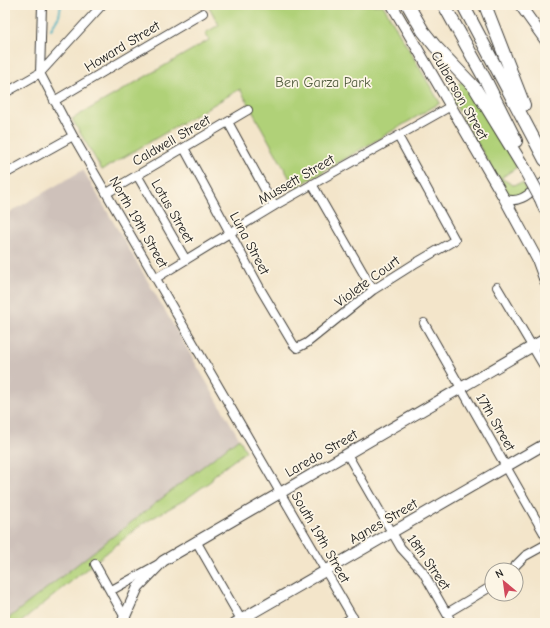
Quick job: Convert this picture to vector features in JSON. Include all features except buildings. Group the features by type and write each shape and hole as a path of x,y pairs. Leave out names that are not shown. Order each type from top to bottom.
{"highway":[{"path":"408,5 423,31 475,88 526,166"},
{"path":"444,5 486,81 543,204"},
{"path":"463,5 544,158"},
{"path":"485,5 544,158"}],"main road":[{"name":"Culberson Street","path":"392,5 504,198 537,259 545,281"},
{"path":"520,5 543,34"},
{"name":"Laredo Street","path":"162,561 545,339"},
{"name":"Agnes Street","path":"240,622 326,570 545,444"},
{"path":"124,621 138,587 162,561"}],"street":[{"name":"North 19th Street","path":"42,5 40,73 73,136 252,443"},
{"path":"5,93 40,73 102,5"},
{"name":"Howard Street","path":"54,101 203,13"},
{"name":"Mussett Street","path":"156,278 274,206 451,106"},
{"name":"Caldwell Street","path":"107,193 248,110"},
{"path":"228,122 274,206"},
{"path":"5,174 73,136"},
{"name":"Violete Court","path":"297,348 307,343 373,290 456,240 398,136"},
{"name":"Luna Street","path":"184,148 261,290 293,344 297,348"},
{"name":"Lotus Street","path":"137,175 186,260"},
{"path":"504,198 510,201 521,200 545,181"},
{"path":"312,184 373,290"},
{"path":"497,287 545,368"},
{"name":"17th Street","path":"424,322 545,535"},
{"name":"South 19th Street","path":"252,443 354,620"},
{"name":"18th Street","path":"347,454 392,532 406,554 423,572 452,623"},
{"path":"196,541 240,622"},
{"path":"519,562 525,556 545,545"},
{"name":"Laredo Street","path":"110,590 162,561"},
{"path":"96,564 124,621"},
{"path":"446,613 484,591"},
{"path":"343,623 354,620"}],"shaded area":[{"path":"83,170 239,438 5,621 5,215"}],"green space":[{"name":"Ben Garza Park","path":"208,5 383,5 440,103 295,188 240,89 102,170 72,119 209,40 205,33 219,25"},
{"path":"463,81 477,100 517,167 501,178 513,185 523,183 526,191 522,194 517,196 507,195 454,102 449,90"},
{"path":"239,438 246,451 213,476 212,480 186,499 142,524 20,623 5,623 5,621"}],"waterway":[{"path":"51,29 59,16 61,5"}]}
